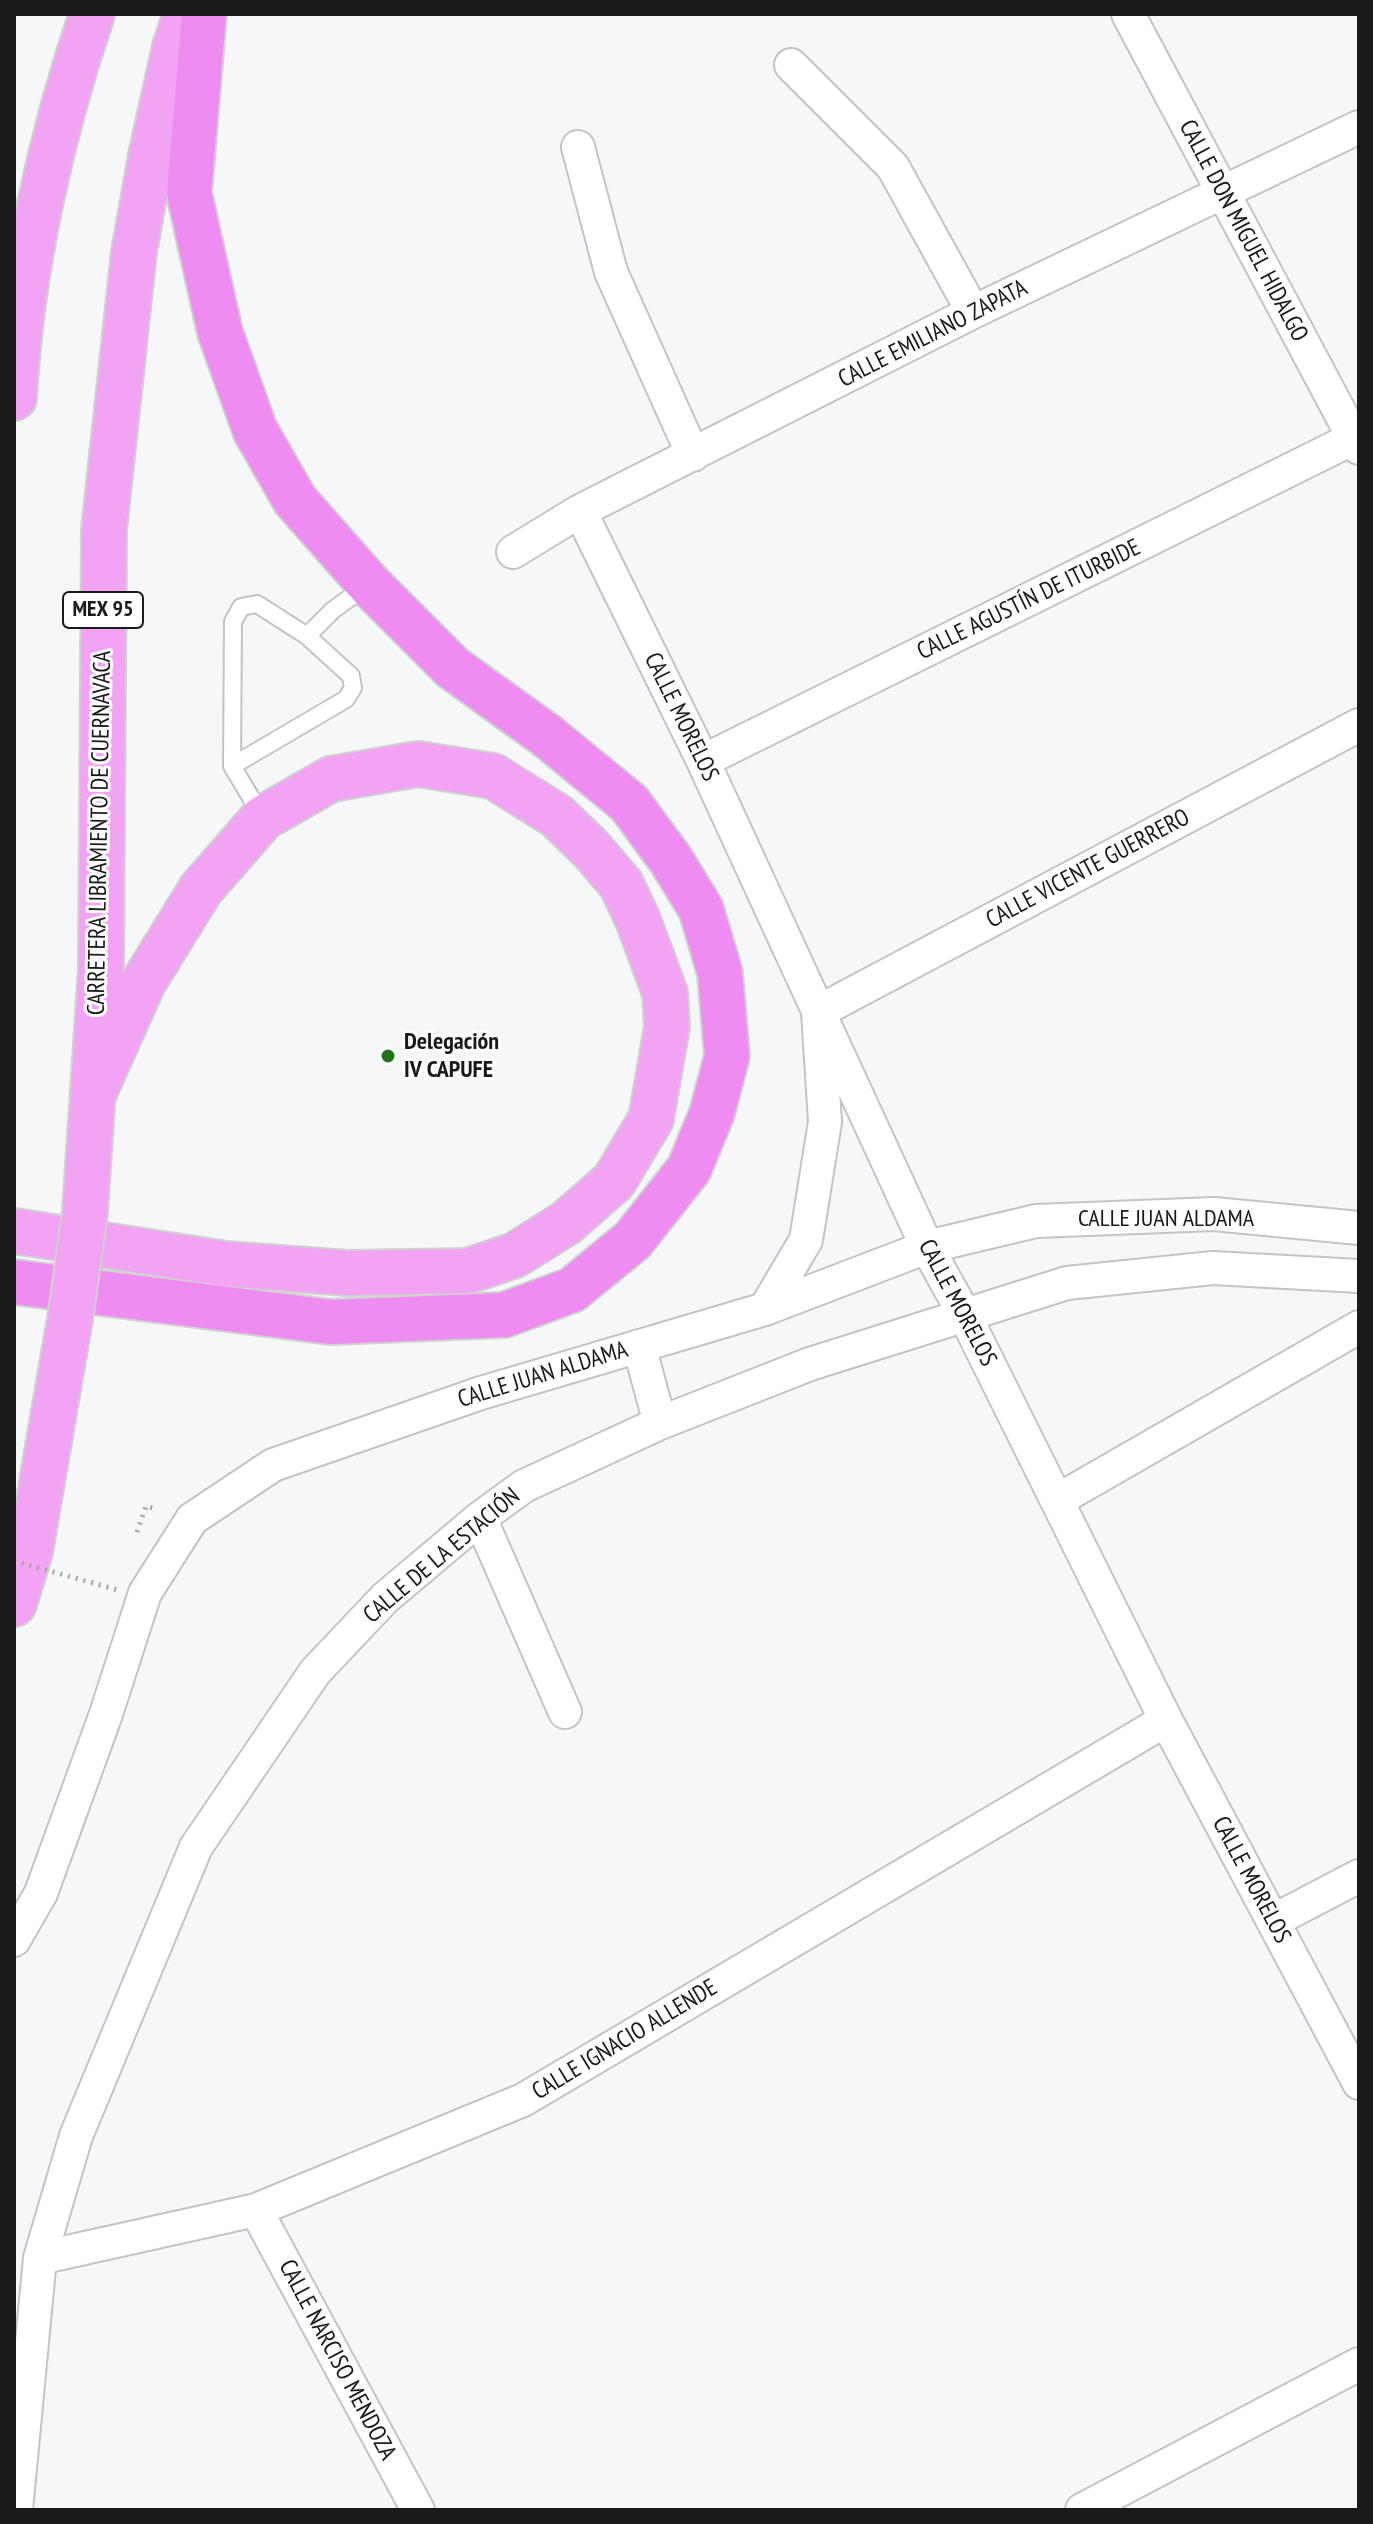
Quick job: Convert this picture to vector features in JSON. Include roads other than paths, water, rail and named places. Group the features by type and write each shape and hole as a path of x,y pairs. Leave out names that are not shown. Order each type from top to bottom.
{"highway":[{"path":"14,398 16,355 39,213 70,79 92,14"},
{"name":"CARRETERA LIBRAMIENTO DE CUERNAVACA","path":"14,1604 30,1552 85,1212 101,969 104,530 134,252 151,156 175,47 186,14"},
{"path":"14,1282 331,1322 391,1322 504,1315 572,1290 633,1240 689,1169 712,1113 727,1056 720,973 701,909 671,860 629,803 546,735 453,668 369,584 295,500 255,430 220,332 189,193 204,14"},
{"path":"14,1231 226,1264 347,1273 468,1271 515,1255 566,1223 614,1181 651,1119 667,1027 665,993 621,884 557,816 493,776 418,764 331,779 263,818 201,889 143,983 93,1095"}],"street":[{"name":"CALLE DON MIGUEL HIDALGO","path":"1128,14 1356,443"},
{"path":"791,65 893,167 973,312"},
{"name":"CALLE EMILIANO ZAPATA","path":"513,552 580,511 973,312 1359,127"},
{"path":"578,147 611,272 693,455"},
{"name":"CALLE AGUSTÍN DE ITURBIDE","path":"703,761 1356,443"},
{"name":"CALLE MORELOS","path":"580,511 703,761 927,1247 1058,1500 1166,1720 1359,2083"},
{"name":"CALLE VICENTE GUERRERO","path":"818,1012 1359,725"},
{"path":"765,1309 806,1240 825,1122 818,1012"},
{"name":"CALLE JUAN ALDAMA","path":"14,1940 41,1893 106,1714 145,1593 192,1519 273,1465 481,1393 765,1309 927,1247 1036,1221 1214,1214 1359,1228"},
{"name":"CALLE DE LA ESTACIÓN","path":"16,2510 40,2258 76,2136 196,1847 315,1672 385,1598 480,1518 524,1486 660,1423 810,1364 1067,1283 1198,1270 1359,1276"},
{"path":"1058,1500 1359,1327"},
{"path":"639,1346 660,1423"},
{"path":"480,1518 565,1712"},
{"name":"CALLE IGNACIO ALLENDE","path":"40,2258 256,2210 523,2100 1166,1720"},
{"path":"1273,1921 1359,1876"},
{"name":"CALLE NARCISO MENDOZA","path":"256,2210 418,2510"},
{"path":"1082,2510 1359,2364"}],"lane":[{"path":"307,636 333,610 369,584"},
{"path":"232,766 346,699 353,688 351,676 307,636 257,604 241,607 233,622 232,766 263,818"}],"place":[{"name":"Delegación IV CAPUFE","path":"388,1056"}]}
